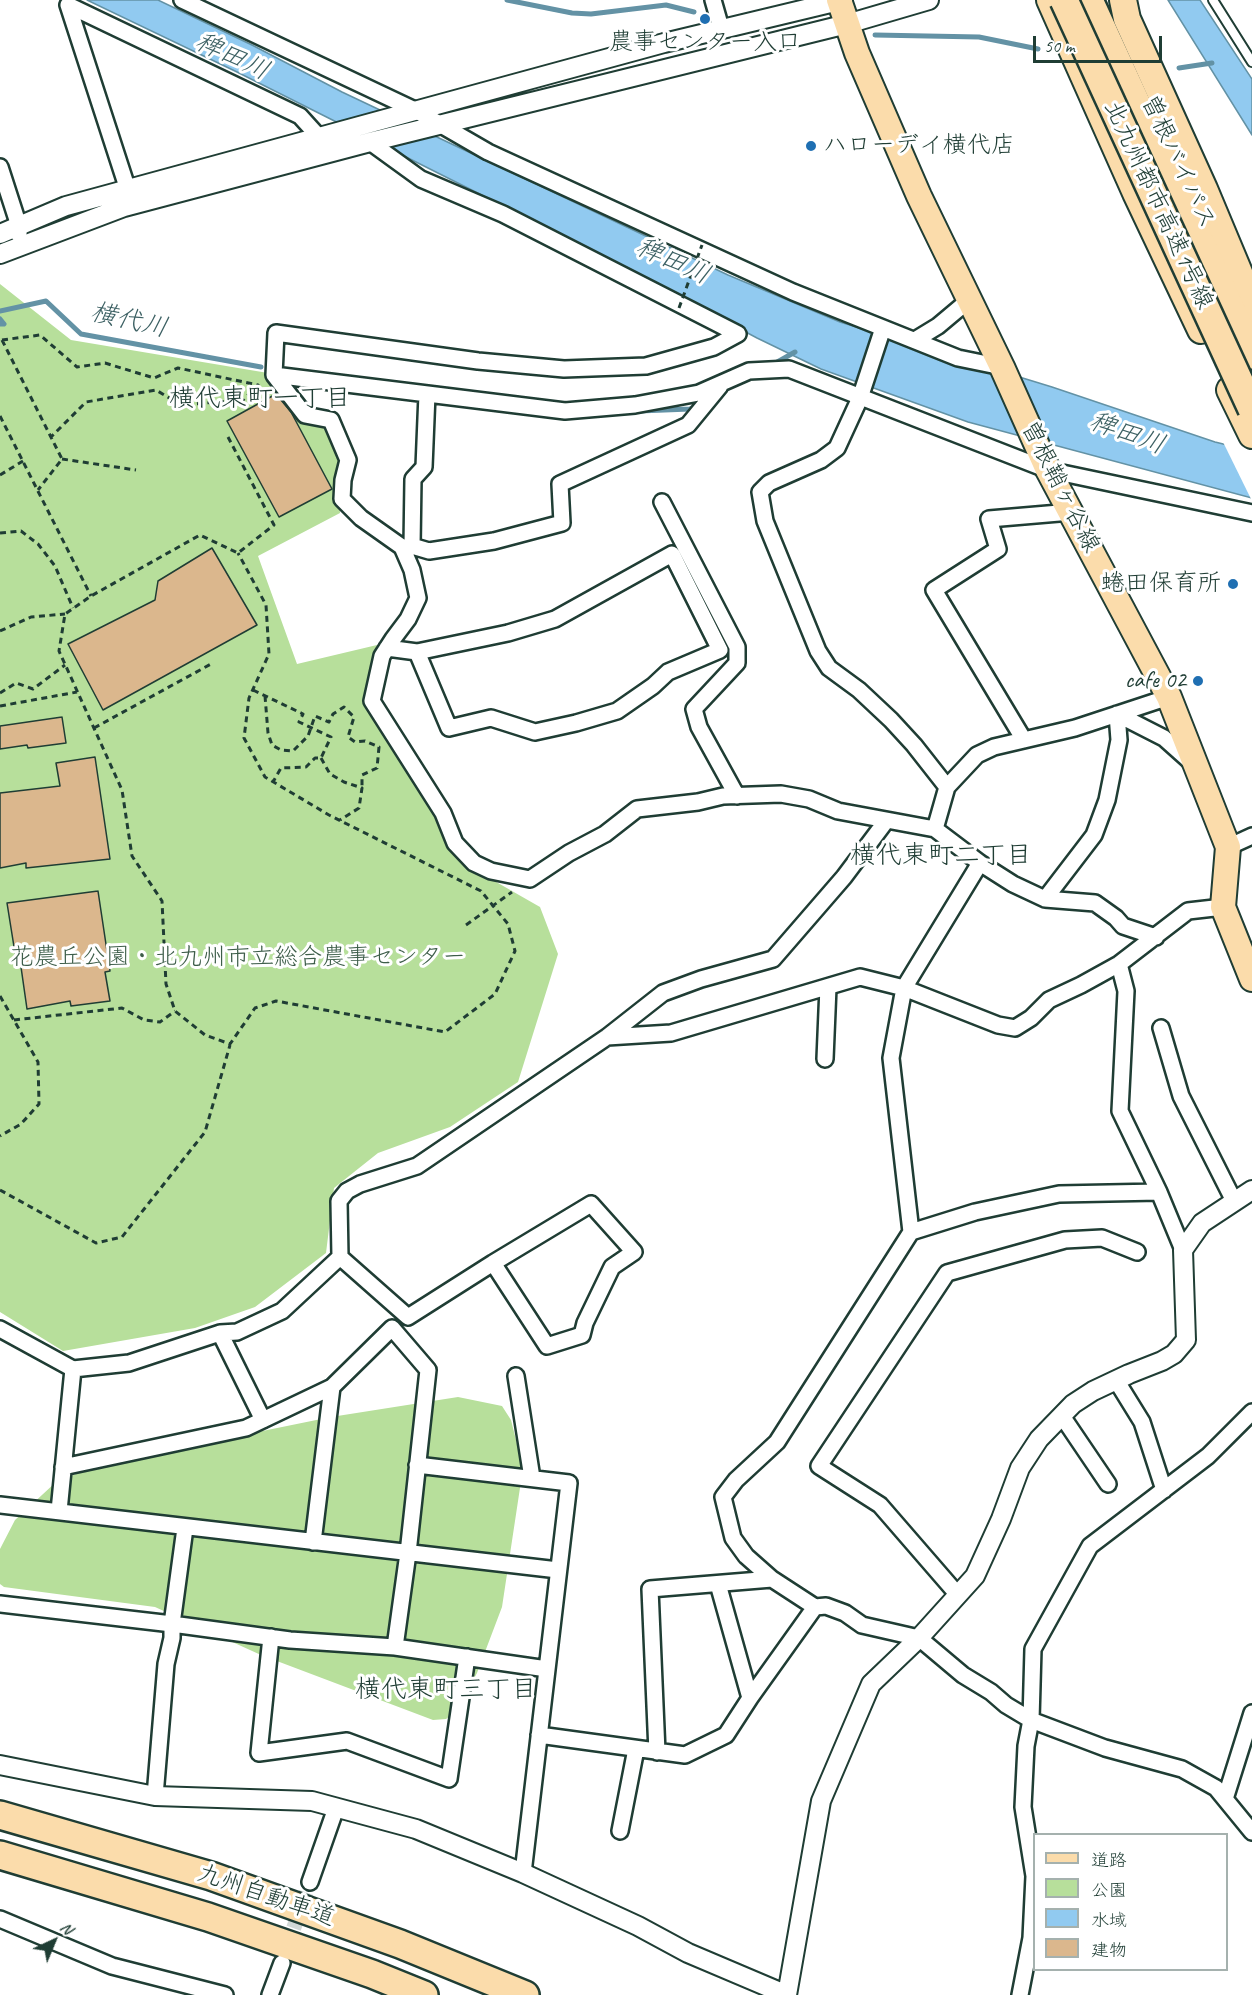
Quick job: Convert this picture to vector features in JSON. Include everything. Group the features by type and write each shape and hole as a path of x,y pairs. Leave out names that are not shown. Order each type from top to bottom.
{"highway":[{"name":"曽根バイパス","path":"1078,0 1159,183 1244,405 1252,435"},
{"name":"北九州都市高速1号線","path":"1089,0 1252,355"},
{"name":"曽根バイパス","path":"1103,0 1252,325"},
{"path":"1123,0 1127,19 1204,189 1240,275 1252,313"},
{"name":"北九州都市高速1号線","path":"1053,2 1244,405"},
{"name":"九州自動車道","path":"0,1815 211,1876 400,1944 525,1995"},
{"name":"九州自動車道","path":"0,1855 208,1917 372,1974 424,1995"}],"main road":[{"name":"曽根鞘ヶ谷線","path":"842,6 857,53 919,196 1046,464 1169,698 1228,847 1223,907 1252,979"}],"street":[{"path":"182,0 417,111 488,152 793,292 958,358 1002,367"},
{"path":"713,0 721,28"},
{"path":"0,234 66,206 721,28 842,6 929,0"},
{"path":"62,3 300,116 319,137"},
{"path":"62,3 128,190"},
{"path":"0,254 124,207 506,108 842,6"},
{"path":"364,143 421,179 503,214 738,334 714,347 646,366 564,369 478,361 276,333 274,375 305,415 331,420 348,460 343,480 342,499 361,518 407,547 429,551 494,541 562,524 560,484 688,425 723,383"},
{"path":"0,167 19,226 19,247"},
{"path":"915,340 938,326 969,300"},
{"path":"883,328 861,395 837,448 821,460 769,483 760,492 765,521 818,651 829,668 859,690 891,720 947,787"},
{"path":"274,375 565,411 635,405 699,393 749,371 789,369 1046,464 1252,513"},
{"path":"427,394 424,468 413,480 407,547 418,598 408,619 382,656 372,701 443,813 455,843 474,863 491,871 530,879 569,853 605,834 637,809 737,796 781,794 809,800 838,811 935,829 980,863 1013,884 1045,899 1095,903 1116,918 1123,927 1156,937"},
{"path":"662,502 737,647 737,663 694,709 699,727 737,796"},
{"path":"1024,740 934,590 999,549 989,519 1071,512"},
{"path":"387,648 417,652 508,633 555,619 672,554 720,650 668,672 653,686 616,711 534,732 491,718 449,728 417,652"},
{"path":"935,829 947,787 977,755 994,747 1075,728 1169,698"},
{"path":"1117,714 1164,738 1198,768"},
{"path":"1045,899 1094,835 1107,800 1119,740 1117,714"},
{"path":"493,1263 547,1346 582,1335 585,1323 612,1267 634,1252 591,1204 493,1263 408,1317 340,1257 339,1201 347,1191 360,1184 417,1166 607,1037 663,993 701,979 773,959 844,877 886,821"},
{"path":"1228,847 1252,836"},
{"path":"980,863 903,988 891,1058 911,1232 777,1442 736,1480 723,1497 733,1538 746,1556 772,1579 815,1607 825,1606 845,1613 862,1625 919,1638 963,1675 1031,1720 1105,1748 1182,1769 1216,1788 1252,1832"},
{"path":"607,1037 671,1033 860,977 903,988 998,1025 1015,1028 1031,1018 1049,1000 1119,964 1188,911 1223,907"},
{"path":"0,1765 155,1796 312,1801 416,1829 523,1873 638,1926 688,1953 787,1995 821,1801 871,1684 919,1638 975,1576 1001,1519 1020,1468 1039,1439 1073,1404 1093,1391 1174,1354 1186,1340 1183,1250 1159,1192 1120,1112 1126,991 1119,964"},
{"path":"825,1059 828,987"},
{"path":"1161,1028 1181,1096 1234,1201"},
{"path":"1183,1250 1202,1223 1252,1190"},
{"path":"911,1232 975,1212 1059,1194 1159,1192"},
{"path":"958,1595 880,1505 819,1466 947,1273 1065,1239 1102,1238 1137,1252"},
{"path":"0,1329 73,1369 129,1363 220,1333 237,1332 282,1311 340,1257"},
{"path":"63,1467 246,1428 332,1387 392,1328 428,1370 395,1647"},
{"path":"220,1333 262,1420"},
{"path":"59,1511 73,1369"},
{"path":"516,1376 532,1478"},
{"path":"1116,1380 1142,1422 1164,1490"},
{"path":"313,1542 332,1387"},
{"path":"1062,1416 1108,1484"},
{"path":"1033,1870 1023,1807 1026,1746 1031,1720 1033,1649 1090,1546 1208,1456 1250,1417"},
{"path":"417,1465 569,1483 523,1873"},
{"path":"0,1504 186,1528 558,1570"},
{"path":"155,1796 166,1664 172,1638 186,1528"},
{"path":"657,1752 650,1589 772,1579"},
{"path":"718,1584 750,1698"},
{"path":"0,1604 271,1637 395,1647 547,1669"},
{"path":"539,1735 685,1755 726,1735 815,1607"},
{"path":"271,1637 259,1754 347,1741 450,1779 467,1658"},
{"path":"1225,1799 1252,1713"},
{"path":"620,1831 636,1749"},
{"path":"310,1882 336,1808"},
{"path":"1020,1995 1031,1938 1033,1897"},
{"path":"0,1919 112,1966 225,1995"},
{"path":"270,1995 282,1963"}],"lane":[{"path":"1213,0 1252,62"}],"path":[{"path":"678,308 702,245"},
{"path":"51,437 86,402 156,390 181,405 243,400 258,385 178,368 154,378 105,363 77,367 40,335 1,340 62,459"},
{"path":"0,416 91,596"},
{"path":"228,437 273,525 238,553"},
{"path":"62,459 136,470"},
{"path":"38,490 62,459"},
{"path":"0,475 23,461"},
{"path":"0,533 21,531 38,544 55,566 73,608"},
{"path":"0,631 31,617 64,614 91,596 200,535 238,553 266,605 269,654 249,698 244,738 265,777 340,820 481,891 508,924 515,951 495,994 445,1032 276,1001 255,1008 230,1044 205,1132 123,1237 96,1243 0,1190"},
{"path":"64,614 59,651 122,790 132,856 162,901 166,984 175,1011 205,1035 230,1044"},
{"path":"94,728 211,664"},
{"path":"0,693 16,683 33,689 66,666"},
{"path":"253,690 303,714 299,722 331,737 321,758"},
{"path":"0,706 77,692"},
{"path":"265,696 268,734 272,745 281,750 293,751 308,736 315,716 329,722 333,714 344,707 354,717 348,737 355,742 364,741 379,747 377,768 362,776 359,808 340,820"},
{"path":"273,782 280,768 306,767 315,758 321,758"},
{"path":"321,758 330,774 362,788"},
{"path":"466,925 530,879"},
{"path":"0,996 39,1062 39,1104 21,1124 0,1136"},
{"path":"14,1020 122,1008 144,1020 160,1022 175,1011"}],"green space":[{"name":"花農丘公園・北九州市立総合農事センター","path":"0,284 71,340 268,373 325,423 343,460 338,477 340,513 258,556 297,664 377,645 366,698 437,810 444,837 477,871 540,907 558,954 518,1082 450,1127 378,1153 334,1188 326,1253 255,1307 195,1328 63,1351 0,1312"},
{"path":"458,1397 502,1406 511,1420 523,1468 502,1607 477,1673 457,1711 446,1719 433,1720 261,1655 155,1607 4,1587 0,1584 0,1549 15,1520 56,1482 101,1464 331,1417"}],"water":[{"name":"稗田川","path":"87,0 158,0 342,92 728,275 840,322 1052,387 1215,442 1252,451 1252,498 968,422 821,369 757,338 605,257 237,72"},
{"path":"1168,0 1200,0 1252,79 1252,135"}],"pier":[{"path":"1222,440 1252,448 1252,501"}],"building":[{"path":"276,394 291,412 332,489 279,517 227,421"},
{"path":"212,548 257,625 103,710 68,644 155,600 158,581"},
{"path":"62,717 66,743 0,749 0,726"},
{"path":"95,757 110,859 26,868 26,863 0,868 0,793 60,786 56,763"},
{"path":"98,891 110,971 105,972 110,1001 71,1006 70,1001 27,1009 19,953 15,953 7,903"}],"waterway":[{"path":"507,0 572,13 591,14 666,5 694,12"},
{"path":"875,35 979,37 1038,49"},
{"path":"1179,68 1212,63"},
{"name":"横代川","path":"0,311 46,301 81,334 261,367"},
{"name":"横代川","path":"0,319 4,324 0,324"},
{"name":"横代川","path":"772,365 795,352"},
{"name":"横代川","path":"639,411 690,409 698,405"}],"tunnel":[{"path":"286,1950 310,1882"}],"place":[{"name":"農事センター入口","path":"705,19"},
{"name":"ハローデイ横代店","path":"811,146"},
{"name":"蜷田保育所","path":"1233,584"},
{"name":"cafe 02","path":"1198,681"}],"district":[{"name":"横代東町一丁目","path":"260,399"},
{"name":"横代東町二丁目","path":"941,856"},
{"name":"横代東町三丁目","path":"446,1690"}]}
